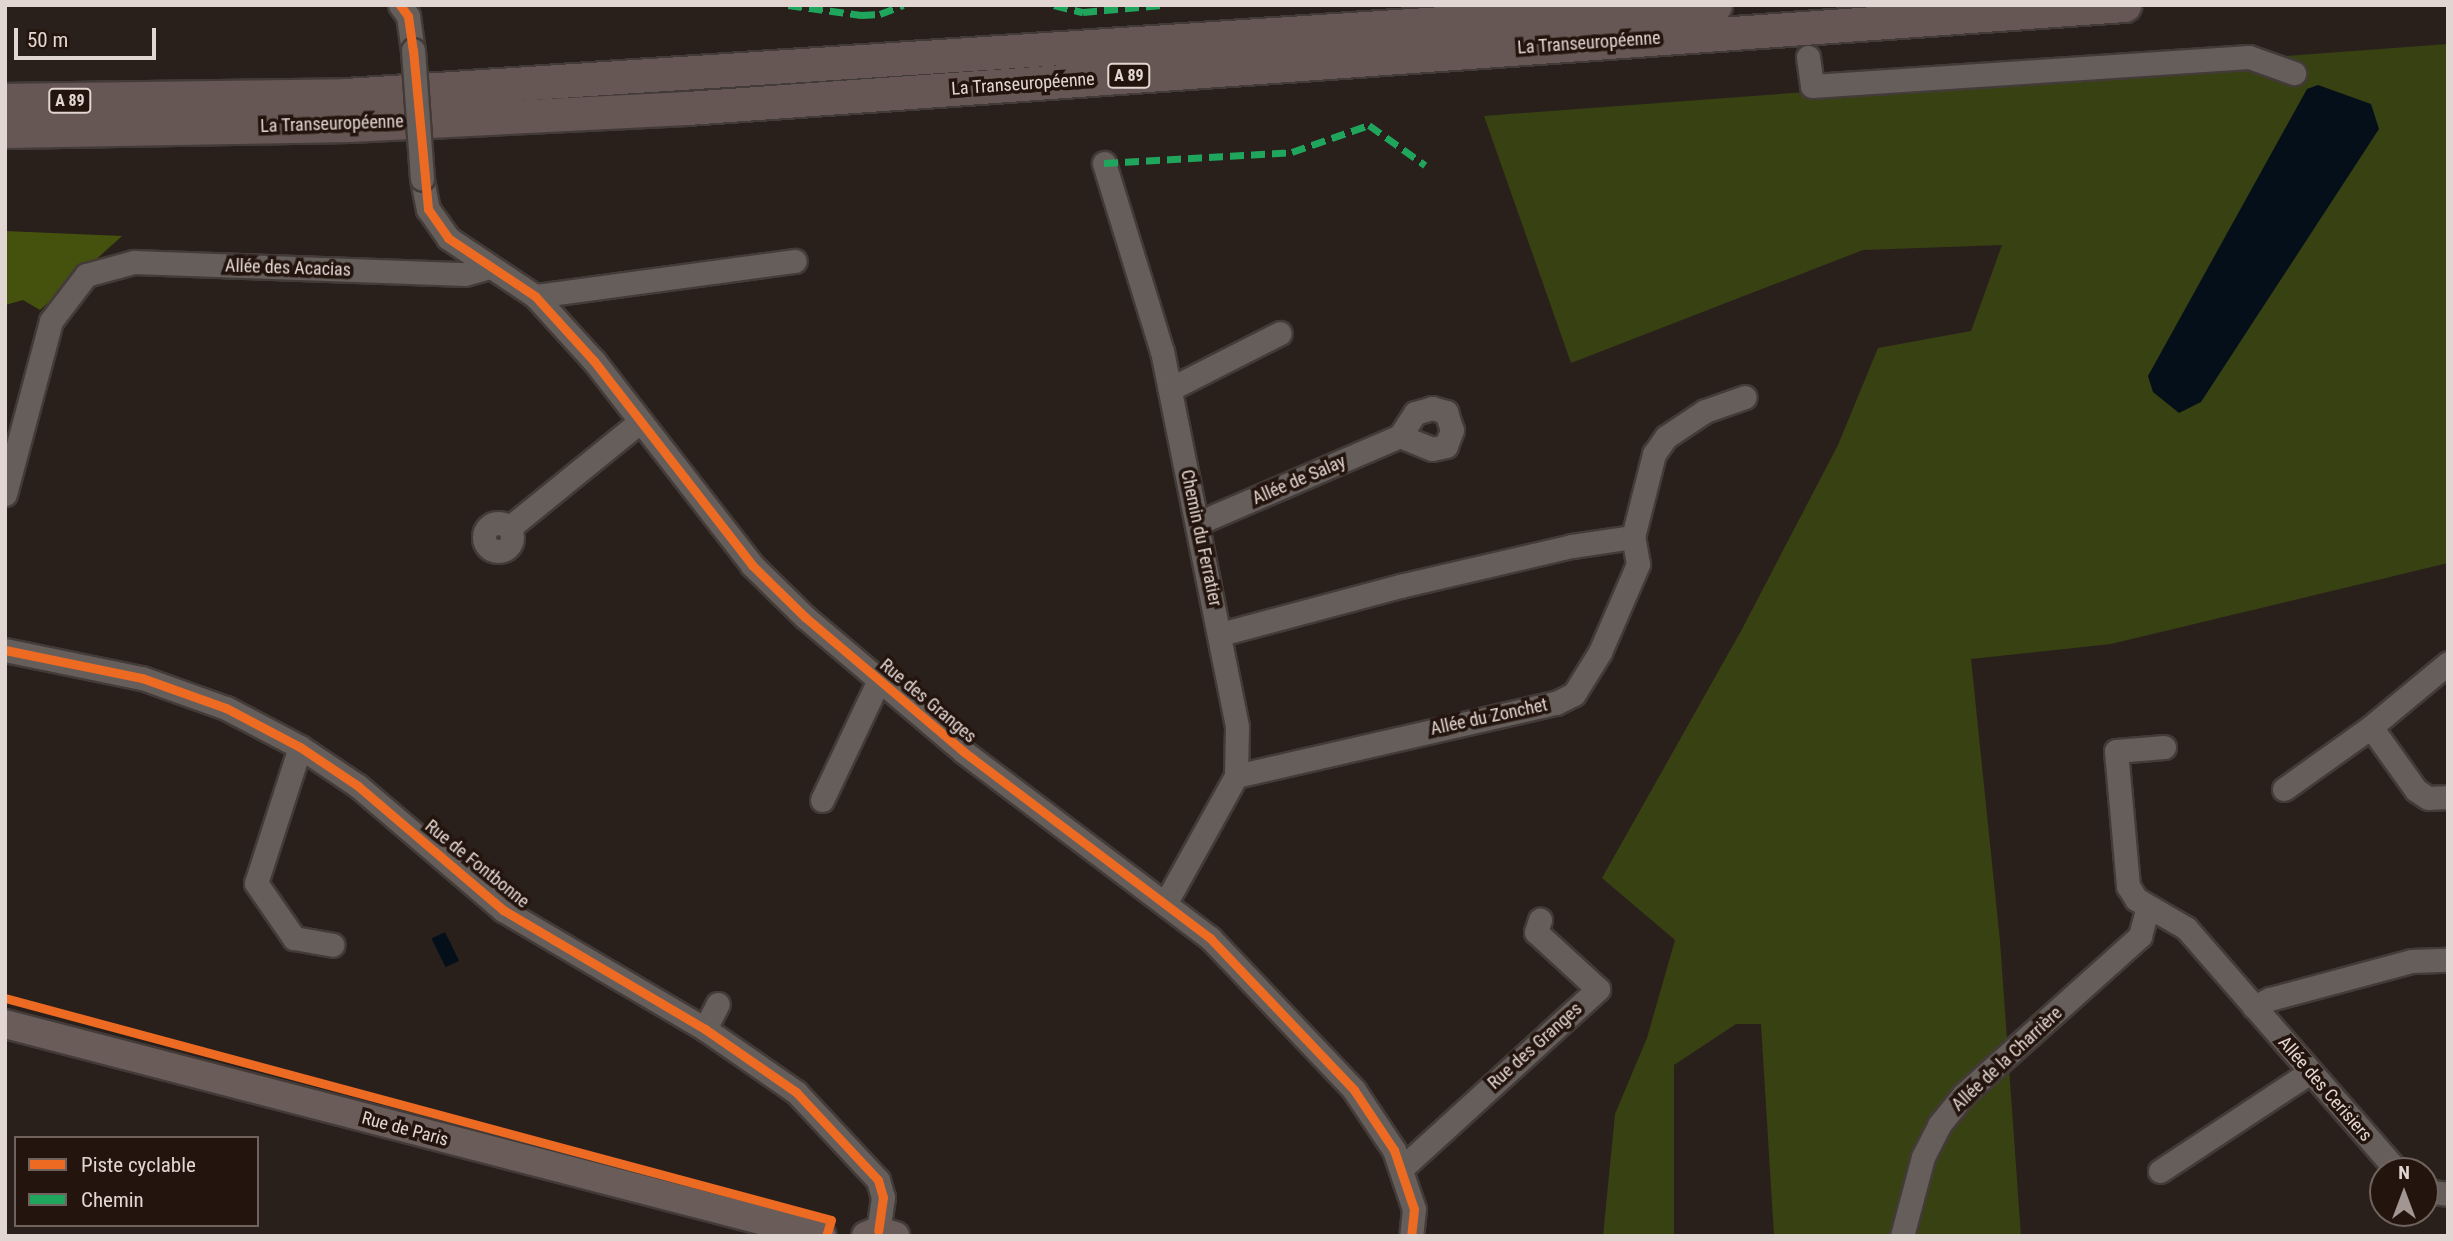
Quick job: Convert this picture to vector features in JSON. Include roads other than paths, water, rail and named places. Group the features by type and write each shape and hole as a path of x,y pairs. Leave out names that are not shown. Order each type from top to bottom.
{"highway":[{"name":"La Transeuropéenne","path":"5,100 346,95 1715,5"},
{"name":"La Transeuropéenne","path":"5,131 350,125 687,108 2124,5"}],"main road":[{"name":"Rue de Paris","path":"5,1024 812,1235"}],"street":[{"name":"Rue des Granges","path":"400,5 408,16 413,50 422,179 428,209 448,238 535,296 594,362 638,424 752,565 879,680 964,752 1210,938 1354,1090 1394,1150 1414,1209 1411,1236"},
{"path":"1808,57 1811,86 2249,57 2294,73"},
{"name":"Chemin du Ferratier","path":"1104,163 1170,389 1221,634 1237,727 1236,776 1165,904"},
{"path":"535,296 794,261"},
{"name":"Allée des Acacias","path":"5,494 51,321 86,275 134,262 465,274 490,267"},
{"path":"1170,389 1280,333"},
{"name":"Allée du Zonchet","path":"1236,776 1556,703 1574,695 1600,652 1638,564 1633,537 1654,454 1666,437 1705,411 1745,397"},
{"path":"509,528 638,424"},
{"name":"Allée de Salay","path":"1198,523 1400,436"},
{"path":"1221,634 1413,583 1572,546 1633,537"},
{"name":"Rue de Fontbonne","path":"5,650 142,678 226,708 300,747 358,786 503,910 705,1029 796,1092 866,1166 883,1197 880,1234"},
{"path":"2284,789 2374,733 2448,663"},
{"path":"822,800 879,680"},
{"path":"2374,733 2416,790 2428,798 2448,797"},
{"path":"300,747 256,883 294,938 332,945"},
{"name":"Allée des Cerisiers","path":"2164,747 2116,751 2128,886 2148,907 2186,928 2385,1157"},
{"name":"Allée de la Charrière","path":"1902,1236 1923,1157 1939,1125 1963,1096 2140,936 2148,907"},
{"name":"Rue des Granges","path":"1401,1169 1598,989 1536,932 1540,920"},
{"path":"2254,1007 2270,999 2412,961 2446,960"},
{"path":"705,1029 718,1004"},
{"path":"2160,1171 2310,1072"}]}
